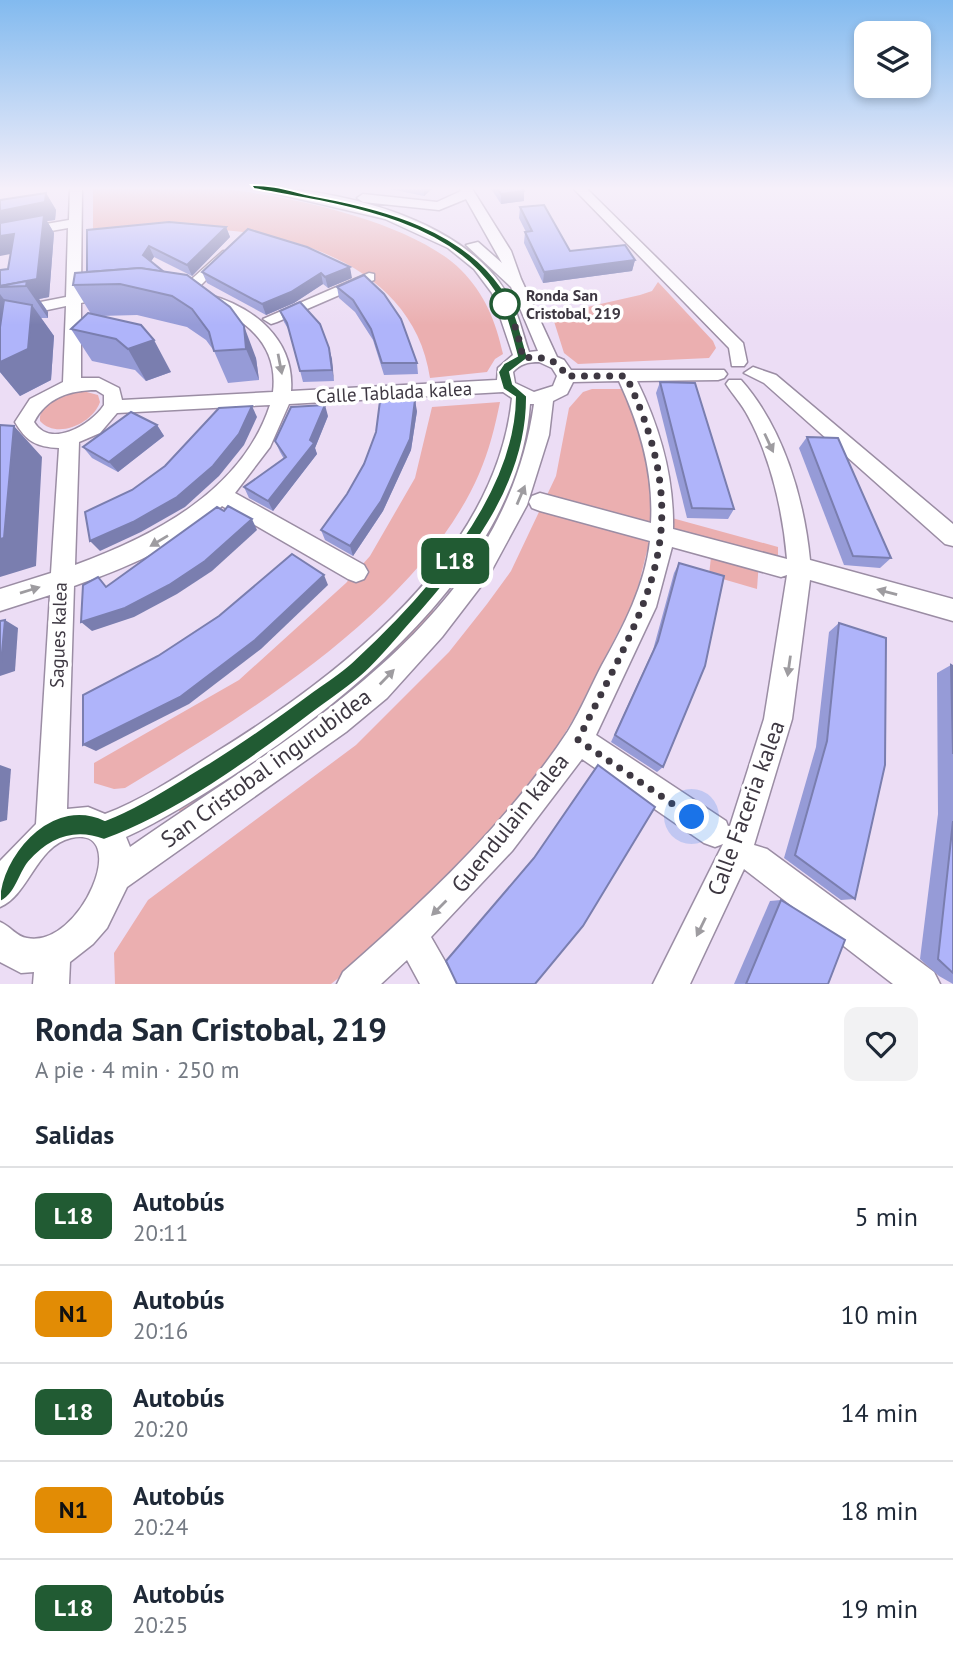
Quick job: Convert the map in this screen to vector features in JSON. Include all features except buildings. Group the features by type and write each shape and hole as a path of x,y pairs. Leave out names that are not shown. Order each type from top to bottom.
{"street":[{"path":"0,236 18,233"},
{"path":"72,385 74,233"},
{"path":"431,233 483,272 497,289 514,323 523,358"},
{"path":"453,233 500,267 518,285"},
{"path":"493,233 504,251 550,360"},
{"name":"Calle Faceria kalea","path":"624,233 737,347 736,373 775,456 786,497 790,567 789,667 780,716 764,773 720,889 671,984"},
{"path":"190,288 236,243"},
{"path":"271,319 369,277"},
{"path":"0,315 73,299 131,291"},
{"path":"0,600 105,566 151,546 206,509 239,478 254,458 274,420 281,399 284,380 281,358 273,340 230,307 166,292"},
{"path":"523,358 550,360 558,364 566,376 561,390 524,393 504,372 508,366 523,358"},
{"path":"566,376 736,373 769,379 953,537"},
{"name":"Guendulain kalea","path":"355,984 411,935 484,862 578,740 630,640 649,590 663,536 657,453 626,376"},
{"path":"0,428 24,422 38,401 72,385 99,384 113,392 114,407 96,427 69,439 50,441 34,438 27,432 24,422"},
{"name":"Calle Tablada kalea","path":"114,407 281,399 524,393"},
{"name":"San Cristobal ingurubidea","path":"104,830 138,817 260,741 360,666 446,573 483,519 513,454 524,393"},
{"name":"San Cristobal ingurubidea","path":"115,876 278,765 369,696 463,594 492,551 520,497 539,437 524,393"},
{"name":"Sagues kalea","path":"51,831 60,581 69,439"},
{"path":"229,500 356,572"},
{"path":"540,502 953,610"},
{"name":"Guendulain kalea","path":"578,740 715,832"},
{"path":"0,891 22,854 51,831 72,824 91,824 104,830 116,852 115,876 96,917 52,968 21,957 1,942"},
{"path":"757,860 922,984"},
{"path":"411,935 440,984"}],"shaded area":[{"path":"93,233 136,233 93,236"},
{"path":"246,233 402,233 409,236 438,252 461,270 477,289 497,331 503,354 495,359 487,372 430,378 419,339 400,307 373,281 341,261 305,246"},
{"path":"658,282 713,341 716,348 709,358 578,364 564,353 552,315 640,295 652,291"},
{"path":"592,389 626,389 637,413 655,501 650,539 635,599 574,718 548,761 514,806 427,898 369,954 331,984 115,984 114,953 148,900 356,745 449,652 511,571 556,476 569,408 583,392"},
{"path":"79,390 98,395 100,402 90,417 65,429 56,429 40,421 40,414 47,403"},
{"path":"500,402 483,465 452,523 416,569 373,613 326,654 275,692 125,788 114,789 94,783 94,763 239,680 346,583 370,556 415,478 432,407"},
{"path":"672,518 778,547 778,560 670,531"},
{"path":"712,548 759,561 757,589 709,575"},
{"path":"430,608 434,611 374,674 340,703 182,818 179,810 337,697"}],"bus line":[{"name":"L18","path":"0,891 22,854 51,831 72,824 91,824 104,830 138,817 260,741 360,666 446,573 471,540 489,509 513,454 521,416 521,396 507,386 504,372 514,361 523,358 511,314 497,289 483,272 462,254 431,233"}],"place":[{"name":"Ronda San Cristobal, 219","path":"505,304"}],"route":[{"path":"505,304 504,302 517,331 523,358 541,357 550,360 558,364 566,376 626,376 650,429 662,488 663,536 649,590 630,640 578,740 692,817"}]}
